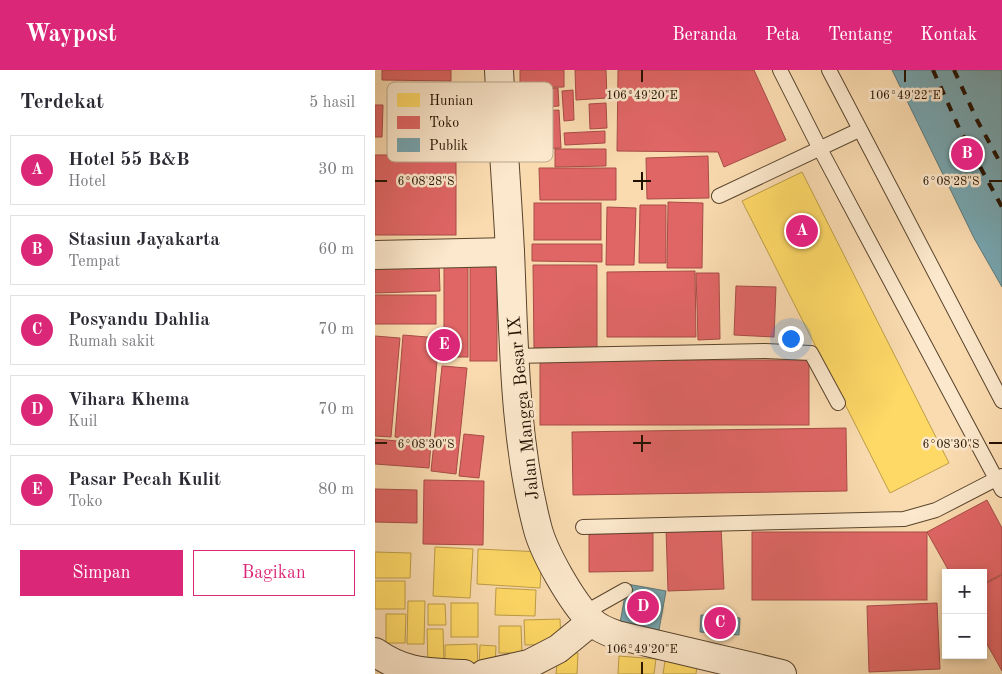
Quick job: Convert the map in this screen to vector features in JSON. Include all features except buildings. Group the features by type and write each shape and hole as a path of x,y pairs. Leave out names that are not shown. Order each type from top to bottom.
{"street":[{"name":"Jalan Mangga Besar IX","path":"505,162 510,252 513,356 524,458 537,528 567,592 588,617 617,635 782,674"},
{"path":"375,255 510,252"},
{"path":"484,674 529,664 558,649 588,617"},
{"path":"375,652 390,663 408,671 464,674"}],"lane":[{"path":"583,527 904,519 935,510 1000,482 819,147 781,70"},
{"path":"829,70 1002,402"},
{"path":"719,196 819,147 859,130"},
{"path":"513,356 805,352 811,353 820,366 838,403"},
{"path":"588,617 625,590"}],"railway":[{"path":"933,70 960,130 1002,207"},
{"path":"954,70 977,120 1002,166"}],"place":[{"name":"Stasiun Jayakarta","path":"967,154"},
{"name":"Hotel 55 B&B","path":"802,231"},
{"name":"Pasar Pecah Kulit","path":"444,345"},
{"name":"Vihara Khema","path":"643,607"},
{"name":"Posyandu Dahlia","path":"720,623"}]}
